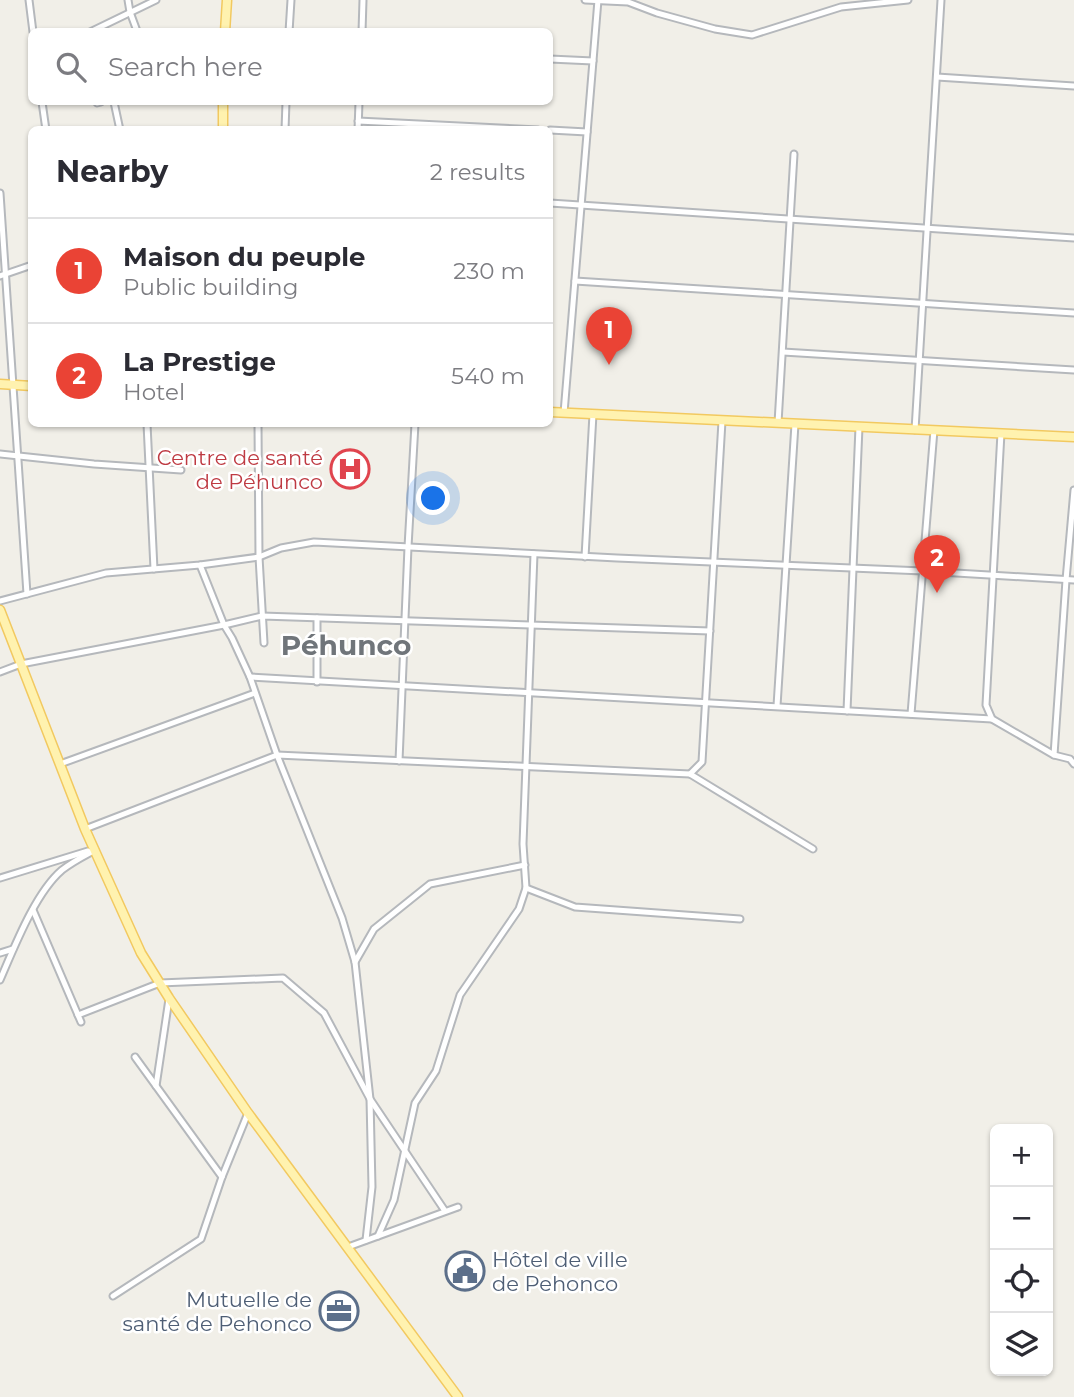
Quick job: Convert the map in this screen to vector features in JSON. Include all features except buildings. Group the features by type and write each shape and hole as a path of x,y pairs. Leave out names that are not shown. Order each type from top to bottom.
{"main road":[{"path":"225,28 227,0"},
{"path":"223,105 223,126"},
{"path":"0,384 28,386"},
{"path":"553,412 1074,436"},
{"path":"0,610 85,829 141,953 248,1113 458,1397"}],"street":[{"path":"29,0 32,28"},
{"path":"128,0 135,28"},
{"path":"98,28 156,0"},
{"path":"289,28 290,0"},
{"path":"362,28 363,0"},
{"path":"585,0 628,2 715,29 752,35 841,7 908,0"},
{"path":"564,413 598,0"},
{"path":"915,430 941,0"},
{"path":"553,59 593,61"},
{"path":"937,77 1074,86"},
{"path":"42,105 45,126"},
{"path":"115,105 119,126"},
{"path":"285,126 286,105"},
{"path":"358,126 359,105"},
{"path":"358,121 458,126"},
{"path":"553,130 587,132"},
{"path":"778,423 794,154"},
{"path":"0,193 3,276 27,594"},
{"path":"553,202 1074,238"},
{"path":"3,276 28,267"},
{"path":"575,281 1074,313"},
{"path":"783,352 1074,369"},
{"path":"585,556 593,414"},
{"path":"690,774 702,762 722,421"},
{"path":"777,706 794,424"},
{"path":"147,427 154,569"},
{"path":"258,427 259,557 264,642"},
{"path":"399,761 415,427"},
{"path":"847,710 859,427"},
{"path":"911,714 934,430"},
{"path":"992,719 986,705 1001,433"},
{"path":"0,454 181,470"},
{"path":"1054,755 1074,490"},
{"path":"0,601 106,573 259,557 281,548 314,542 1074,580"},
{"path":"378,1236 394,1200 415,1103 436,1071 460,995 519,909 526,888 523,844 534,554"},
{"path":"200,565 250,677 277,755 342,918 355,962 370,1099 372,1186 366,1240"},
{"path":"0,672 21,664 262,616 710,631"},
{"path":"317,618 317,682"},
{"path":"250,677 992,719 1054,755 1070,759 1074,764"},
{"path":"60,764 255,693"},
{"path":"85,829 277,755 690,774 813,849"},
{"path":"0,878 95,849"},
{"path":"0,980 43,890 62,870 95,849"},
{"path":"355,962 374,929 430,884 525,865"},
{"path":"526,888 575,907 740,919"},
{"path":"33,910 81,1022"},
{"path":"0,953 13,949"},
{"path":"78,1015 160,984 283,978 324,1013 370,1099 445,1211"},
{"path":"156,1086 169,998"},
{"path":"135,1057 222,1177"},
{"path":"113,1296 201,1239 248,1113"},
{"path":"348,1247 458,1207"}],"place":[{"name":"Maison du peuple","path":"609,365"},
{"name":"Centre de santé de Péhunco","path":"350,469"},
{"name":"La Prestige","path":"937,593"},
{"name":"Hôtel de ville de Pehonco","path":"465,1271"},
{"name":"Mutuelle de santé de Pehonco","path":"339,1311"}],"district":[{"name":"Péhunco","path":"346,645"}]}
